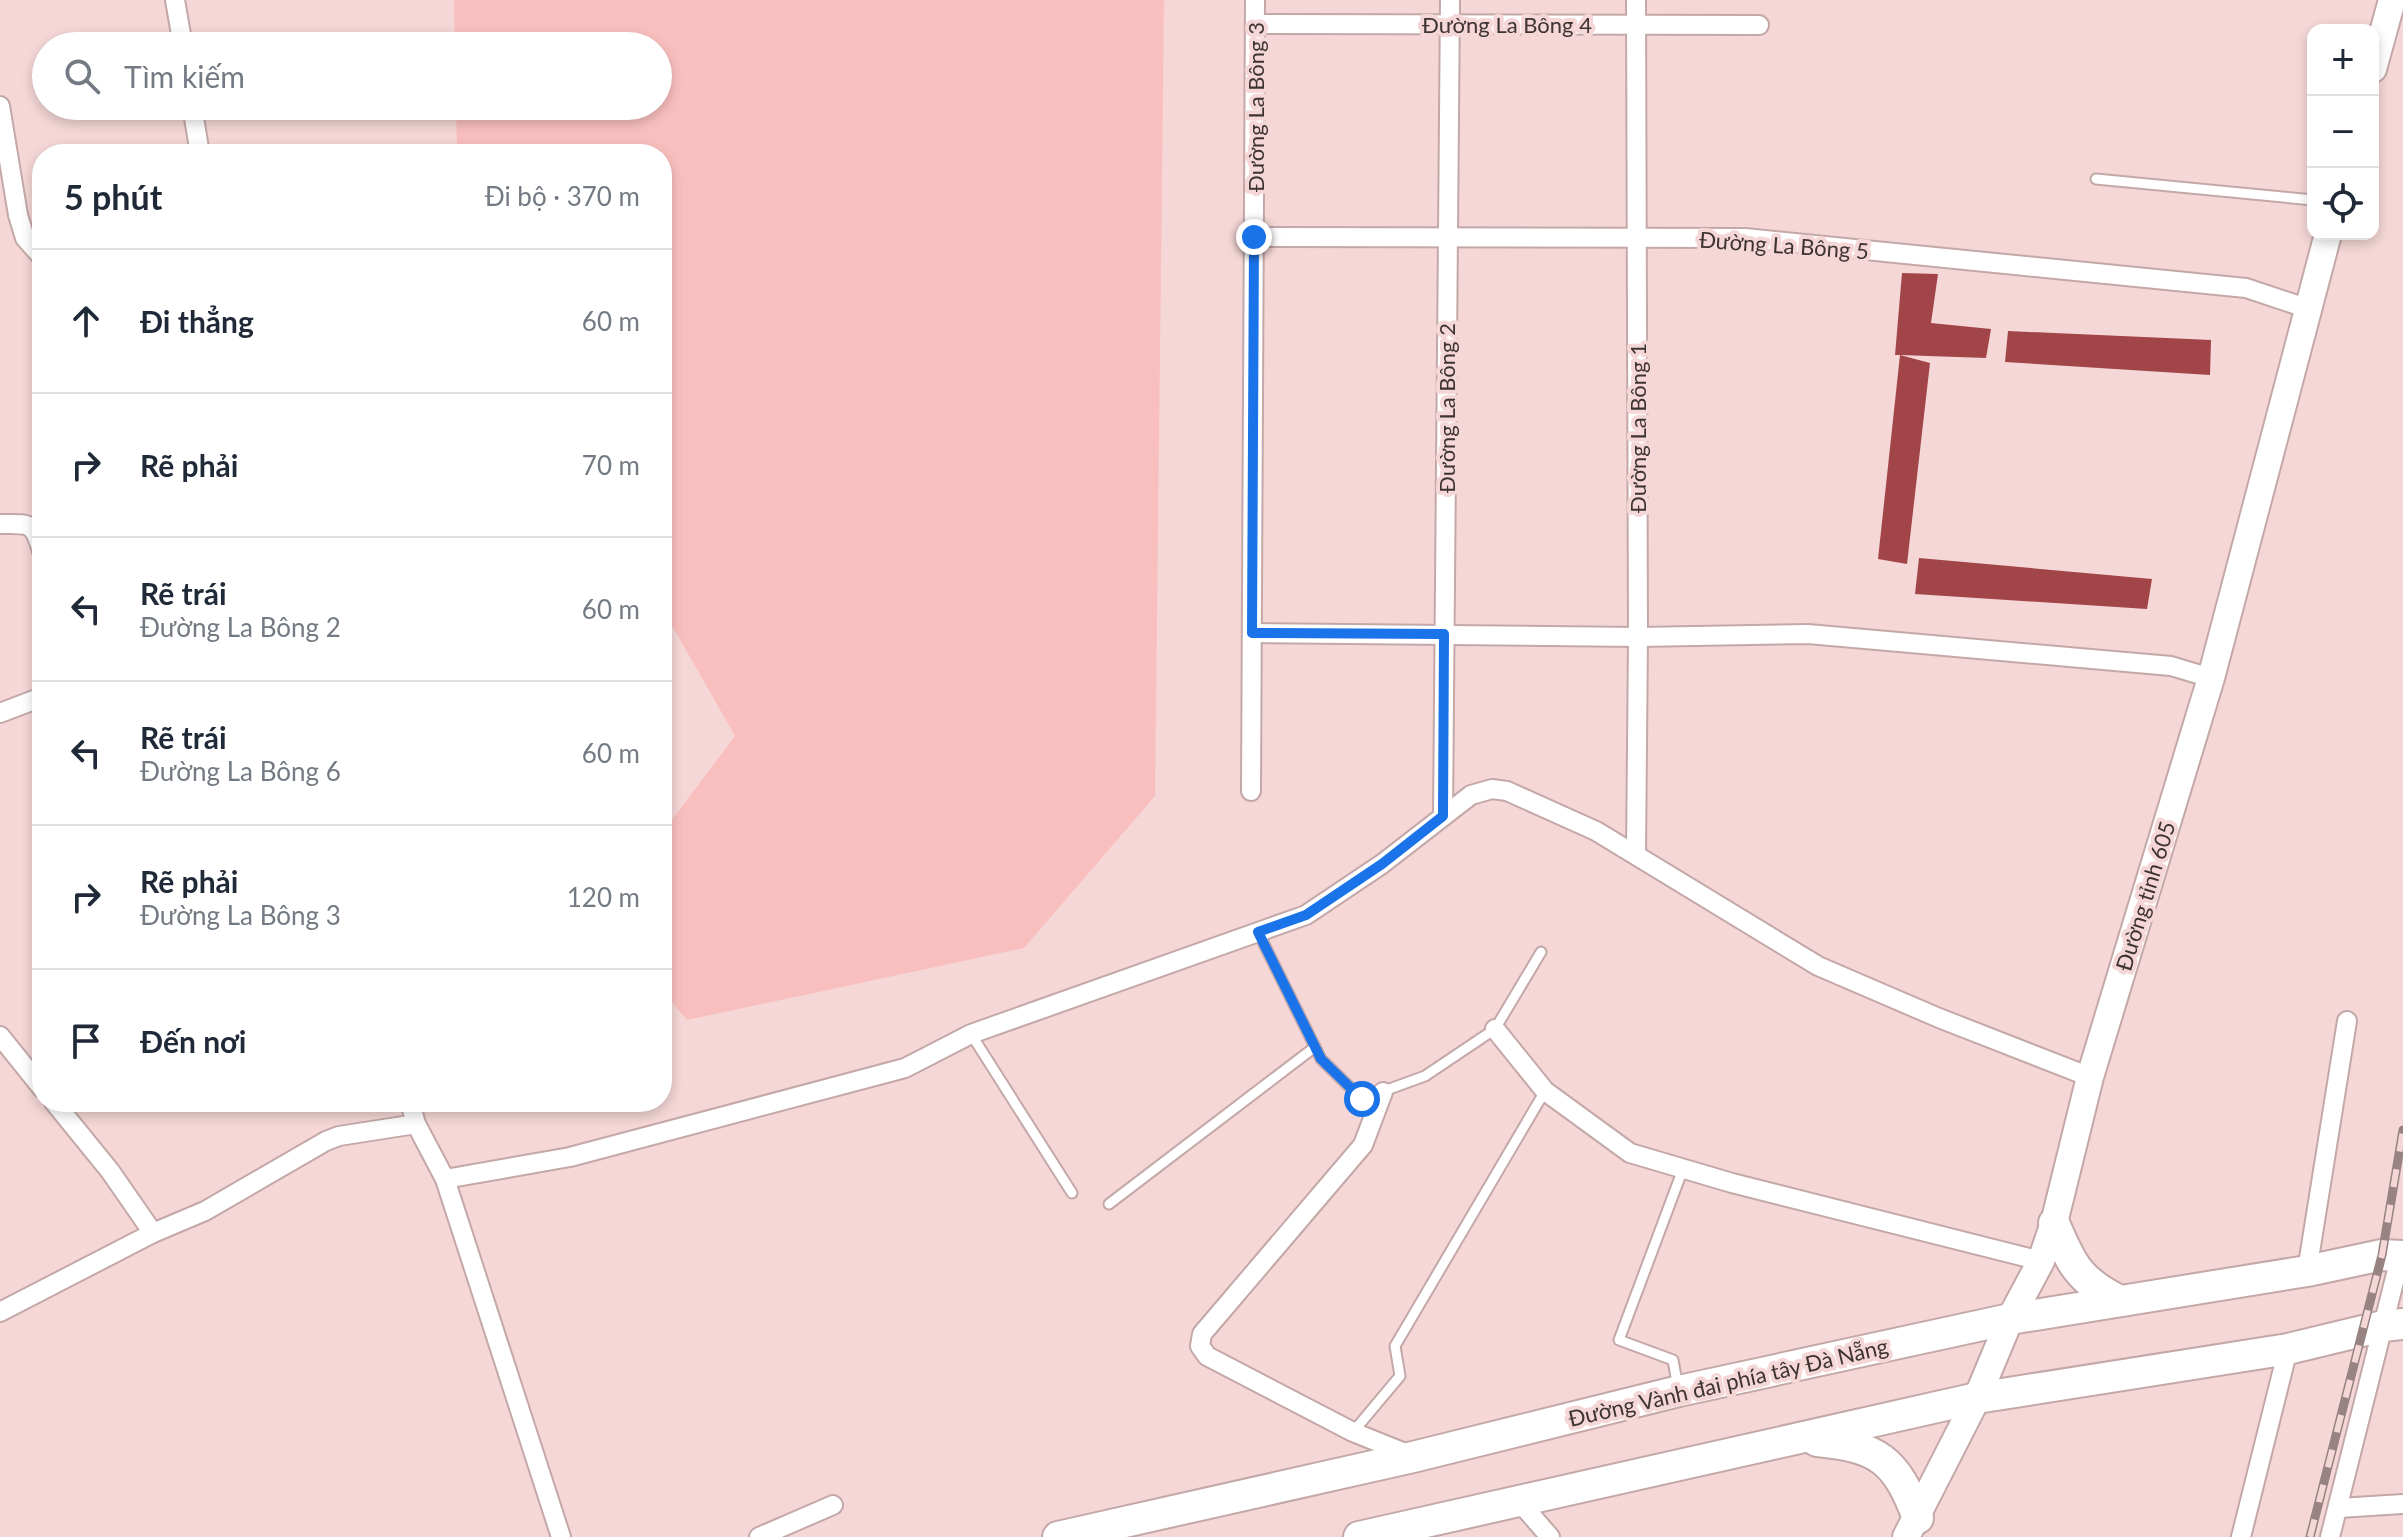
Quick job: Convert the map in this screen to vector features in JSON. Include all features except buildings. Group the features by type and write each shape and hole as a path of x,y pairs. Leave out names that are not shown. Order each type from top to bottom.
{"main road":[{"path":"2379,47 2392,0"},
{"name":"Đường tỉnh 605","path":"1912,1527 1977,1398 2010,1319 2041,1261 2054,1223 2090,1077 2211,678 2326,240"},
{"path":"2054,1223 2067,1256 2079,1272 2094,1288 2120,1301"},
{"name":"Đường Vành đai phía tây Đà Nẵng","path":"1058,1537 1413,1457 1679,1391 2010,1319 2307,1271 2402,1252"},
{"path":"1359,1537 1977,1398 2288,1349 2393,1325"},
{"path":"1791,1438 1853,1445 1878,1457 1894,1469 1908,1491 1912,1527"}],"street":[{"path":"175,0 181,32"},
{"name":"Đường La Bông 3","path":"1251,791 1255,0"},
{"name":"Đường La Bông 2","path":"1443,816 1450,0"},
{"name":"Đường La Bông 1","path":"1636,0 1636,855"},
{"name":"Đường La Bông 4","path":"1255,24 1759,25"},
{"path":"0,106 18,215 25,238 32,246"},
{"path":"194,120 198,144"},
{"name":"Đường La Bông 5","path":"1254,237 1745,238 2246,288 2309,309"},
{"path":"0,524 32,527"},
{"path":"1252,633 1638,637 1808,634 2171,666 2211,678"},
{"path":"0,713 32,701"},
{"path":"445,1179 570,1157 905,1068 971,1034 1306,915 1382,864 1471,795 1482,790 1499,789 1596,831 1818,966 1939,1018 2090,1077"},
{"path":"2307,1271 2347,1021"},
{"path":"1495,1029 1545,1091 1630,1153 2041,1261"},
{"path":"0,1036 32,1076"},
{"path":"1383,1092 1363,1145 1200,1340 1202,1351 1207,1356 1353,1432 1413,1457"},
{"path":"62,1112 110,1171 153,1233"},
{"path":"413,1112 445,1179 561,1537"},
{"path":"0,1312 153,1233 205,1211 326,1141 339,1136 416,1124"},
{"path":"2330,1537 2393,1325 2402,1252"},
{"path":"2241,1537 2288,1349"},
{"path":"1518,1500 1550,1537"},
{"path":"2339,1508 2403,1504"},
{"path":"759,1537 833,1505"}],"lane":[{"path":"2096,179 2307,199"},
{"path":"1258,932 1321,1059 1362,1099 1425,1076 1495,1029 1541,952"},
{"path":"971,1034 1072,1193"},
{"path":"1109,1204 1315,1047"},
{"path":"1353,1432 1400,1376 1395,1346 1545,1091"},
{"path":"1679,1391 1673,1360 1619,1340 1683,1169"}],"shaded area":[{"path":"454,0 1164,0 1155,796 1024,948 687,1020 672,1002 672,820 735,736 672,626 672,144 457,144 456,120 672,120 672,32 455,32"}],"railway":[{"path":"2310,1537 2382,1255 2403,1130"}],"route":[{"path":"1254,237 1252,633 1444,634 1443,816 1382,864 1306,915 1258,932 1321,1059 1362,1099"}]}
